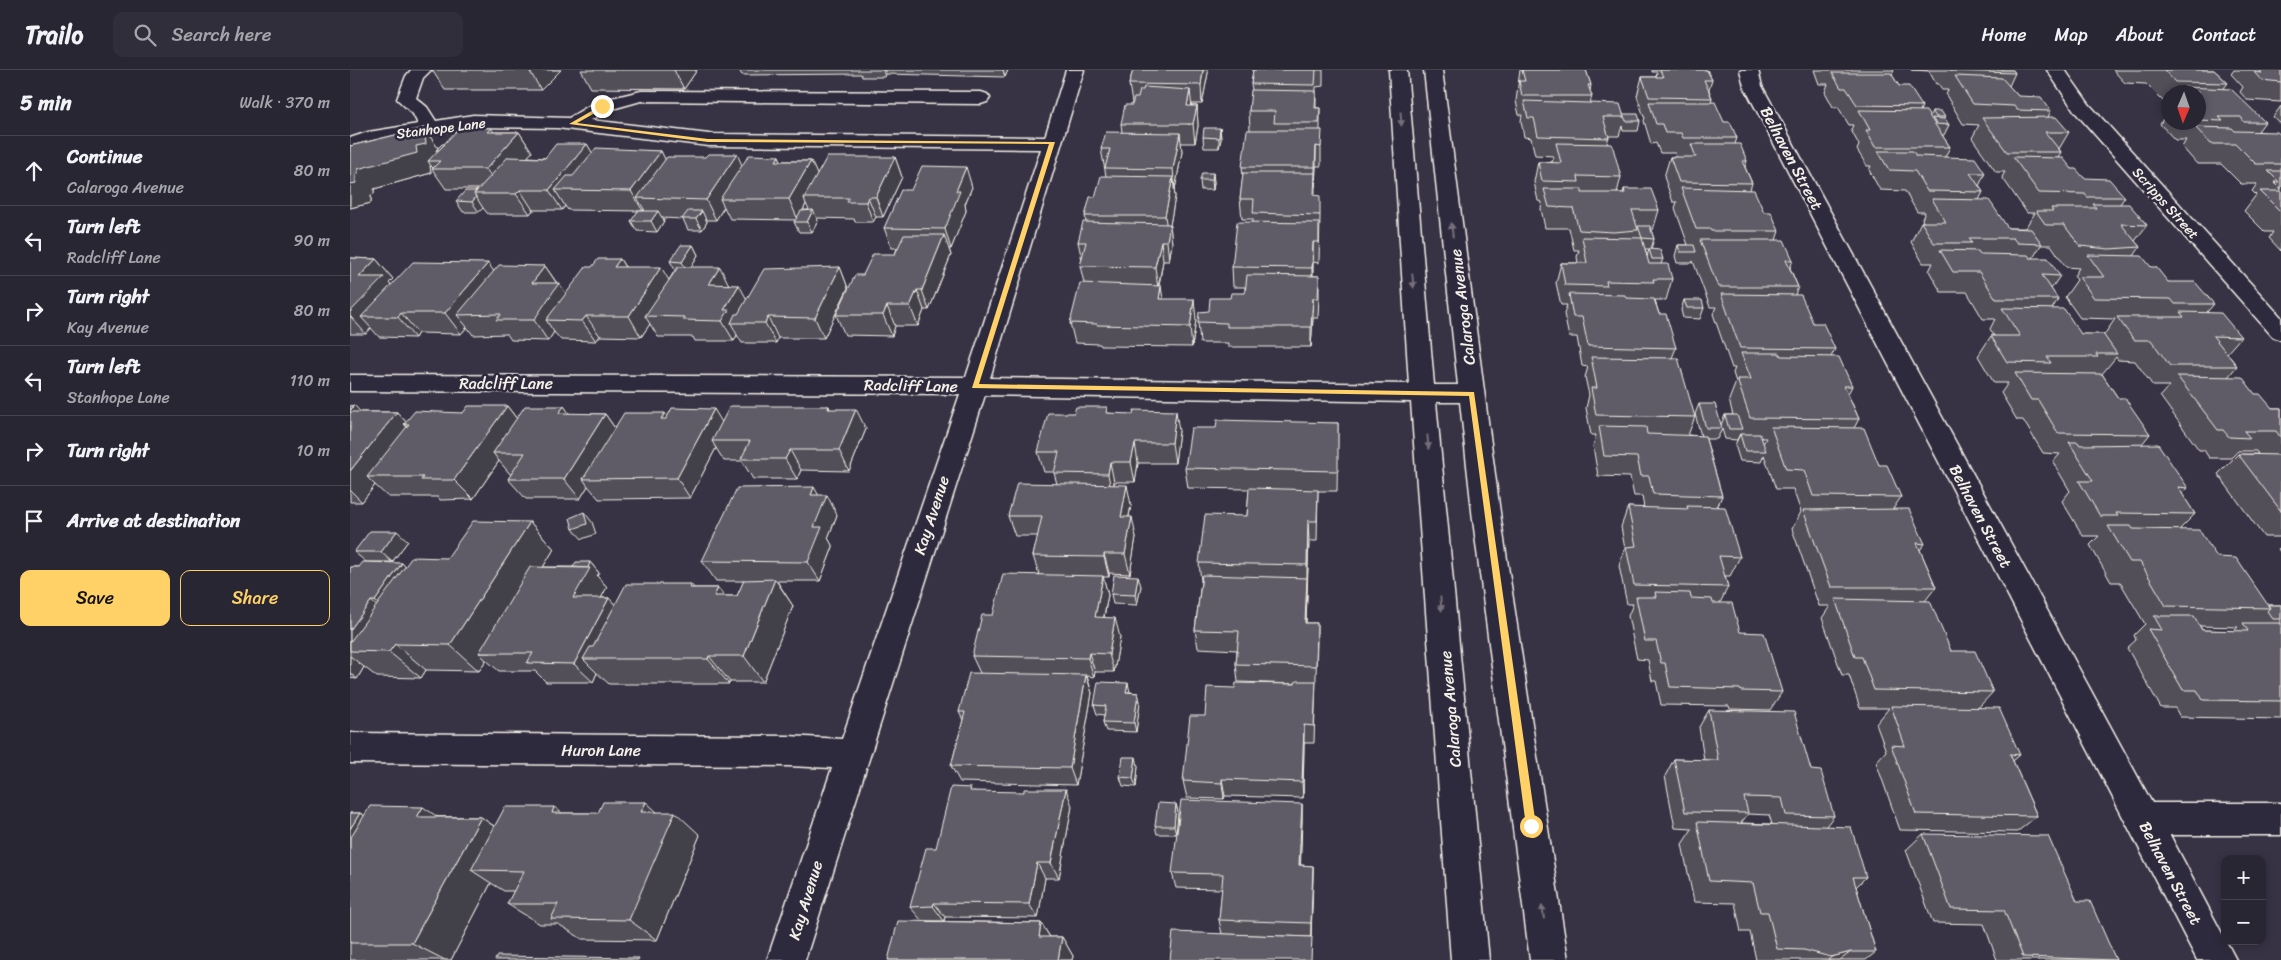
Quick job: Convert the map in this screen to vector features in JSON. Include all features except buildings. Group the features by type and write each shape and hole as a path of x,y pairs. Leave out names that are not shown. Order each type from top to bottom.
{"street":[{"path":"422,70 415,76 406,99 420,112 430,128"},
{"name":"Kay Avenue","path":"786,960 851,754 974,386 1075,70"},
{"name":"Calaroga Avenue","path":"1398,70 1411,265 1424,393 1470,960"},
{"name":"Calaroga Avenue","path":"1433,70 1488,520 1550,960"},
{"name":"Belhaven Street","path":"1749,70 1753,86 2217,960"},
{"name":"Scripps Street","path":"2056,70 2082,108 2281,332"},
{"path":"572,124 602,106 641,96 982,98"},
{"name":"Stanhope Lane","path":"359,142 473,121 572,124 708,140 1053,143"},
{"name":"Radcliff Lane","path":"350,383 974,386 1472,394"},
{"name":"Huron Lane","path":"350,748 788,751 851,754"},
{"path":"2143,819 2281,819"}],"route":[{"path":"602,106 572,124 708,140 1053,143 974,386 1381,391 1472,394 1531,826"}]}
